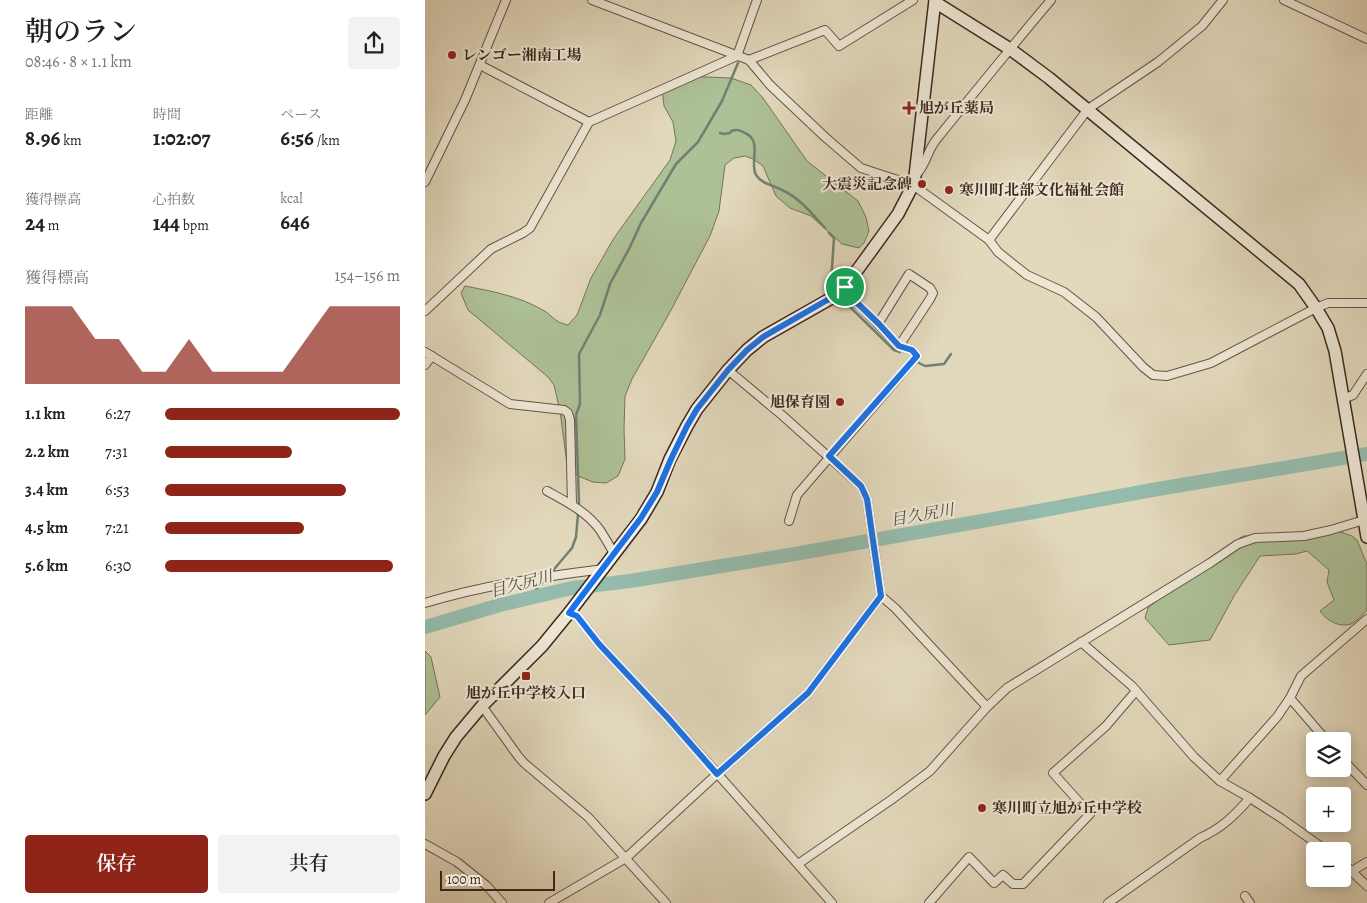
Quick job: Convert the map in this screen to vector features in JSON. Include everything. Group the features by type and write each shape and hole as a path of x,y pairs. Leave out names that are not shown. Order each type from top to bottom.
{"street":[{"path":"425,182 465,100 506,0"},
{"path":"592,0 749,60 769,85 861,168 914,180 989,240 1004,257 1027,275 1064,292 1096,317 1143,368 1153,375 1167,376 1211,363 1328,303 1367,303"},
{"path":"425,311 491,249 530,228 589,122 737,56 757,0"},
{"path":"749,60 825,30 839,46 913,0"},
{"path":"425,794 456,737 482,706 542,646 572,610 641,518 657,492 692,417 728,370 747,350 763,337 829,299 845,287 898,214 933,144 1051,0"},
{"path":"989,240 1088,109 1158,62 1202,26 1223,0"},
{"path":"1284,0 1294,2 1367,39"},
{"path":"914,180 935,1 1010,49 1088,109 1299,284 1328,328 1335,351 1351,442 1361,482 1367,537"},
{"path":"480,65 589,122"},
{"path":"879,324 909,274 930,288 933,293 930,299 899,346"},
{"path":"789,521 797,496 829,456 917,356 912,350 899,346 852,298 845,287"},
{"path":"425,365 428,354 510,404 565,410 570,420 572,504"},
{"path":"728,370 829,456 861,486 867,499 881,596 895,608 987,707"},
{"path":"1343,399 1353,395 1367,374"},
{"path":"547,491 572,504 589,517 600,530 614,554"},
{"path":"798,864 930,771 987,707 1007,688 1238,544 1255,538 1304,536 1364,520"},
{"path":"425,603 489,586 602,570"},
{"path":"549,903 626,858 808,693 881,596"},
{"path":"572,610 599,644 668,718 832,903"},
{"path":"1220,781 1277,716 1290,698 1301,676 1367,619"},
{"path":"1081,642 1137,691 1194,757 1220,781 1281,818 1314,842"},
{"path":"929,903 969,857 994,883 1003,875 1013,884 1023,884 1090,814 1053,773 1106,726 1137,691"},
{"path":"1290,698 1319,732"},
{"path":"482,706 511,748 524,763 577,806 666,903"},
{"path":"1351,769 1367,786"},
{"path":"1108,903 1200,838 1214,832 1232,818 1250,798"},
{"path":"425,844 457,862 487,886 502,903"},
{"path":"1367,862 1352,872 1367,886"},
{"path":"1245,896 1250,903"}],"green space":[{"path":"681,76 731,78 751,85 763,98 807,161 858,201 866,217 869,231 864,243 859,248 842,244 811,216 790,208 776,196 763,166 753,159 745,156 734,158 725,165 719,211 710,236 632,379 625,396 625,459 618,476 606,483 593,482 578,476 567,464 560,411 554,385 548,377 468,310 461,293 465,286 514,297 532,304 559,322 568,325 577,315 591,278 614,238 670,160 676,141 673,122 664,106 662,88"},
{"path":"1338,531 1357,540 1367,564 1367,610 1351,624 1337,624 1320,611 1334,600 1327,582 1329,570 1307,551 1296,554 1260,556 1234,596 1210,640 1169,645 1145,618 1148,608 1203,563 1243,536 1290,536"},
{"path":"425,651 431,657 440,697 425,715"}],"waterway":[{"path":"550,574 572,548 576,537 579,503 576,415 580,404 579,354 600,315 610,284 641,223 676,164 698,142 722,101 738,63"},
{"path":"720,133 724,134 738,130 750,137 755,146 754,170 758,178 794,197 825,228"},
{"path":"829,233 834,238 831,283 834,288"},
{"path":"847,304 894,350 900,352"},
{"path":"917,362 925,366 944,364 951,354"},
{"name":"目久尻川","path":"425,627 500,605 572,588 630,581 783,556 1152,490 1367,454"},
{"path":"528,598 545,580"}],"place":[{"name":"レンゴー湘南工場","path":"452,55"},
{"name":"旭が丘薬局","path":"909,108"},
{"name":"大震災記念碑","path":"922,184"},
{"name":"寒川町北部文化福祉会館","path":"949,190"},
{"name":"旭保育園","path":"840,402"},
{"name":"旭が丘中学校入口","path":"526,676"},
{"name":"寒川町立旭が丘中学校","path":"982,808"}],"route":[{"path":"845,287 852,298 899,346 912,350 917,356 829,456 861,486 867,499 881,596 808,693 717,774 599,644 577,616 569,613 641,518 657,492 687,426 697,409 728,370 747,350 763,337 829,299 845,287"}]}
